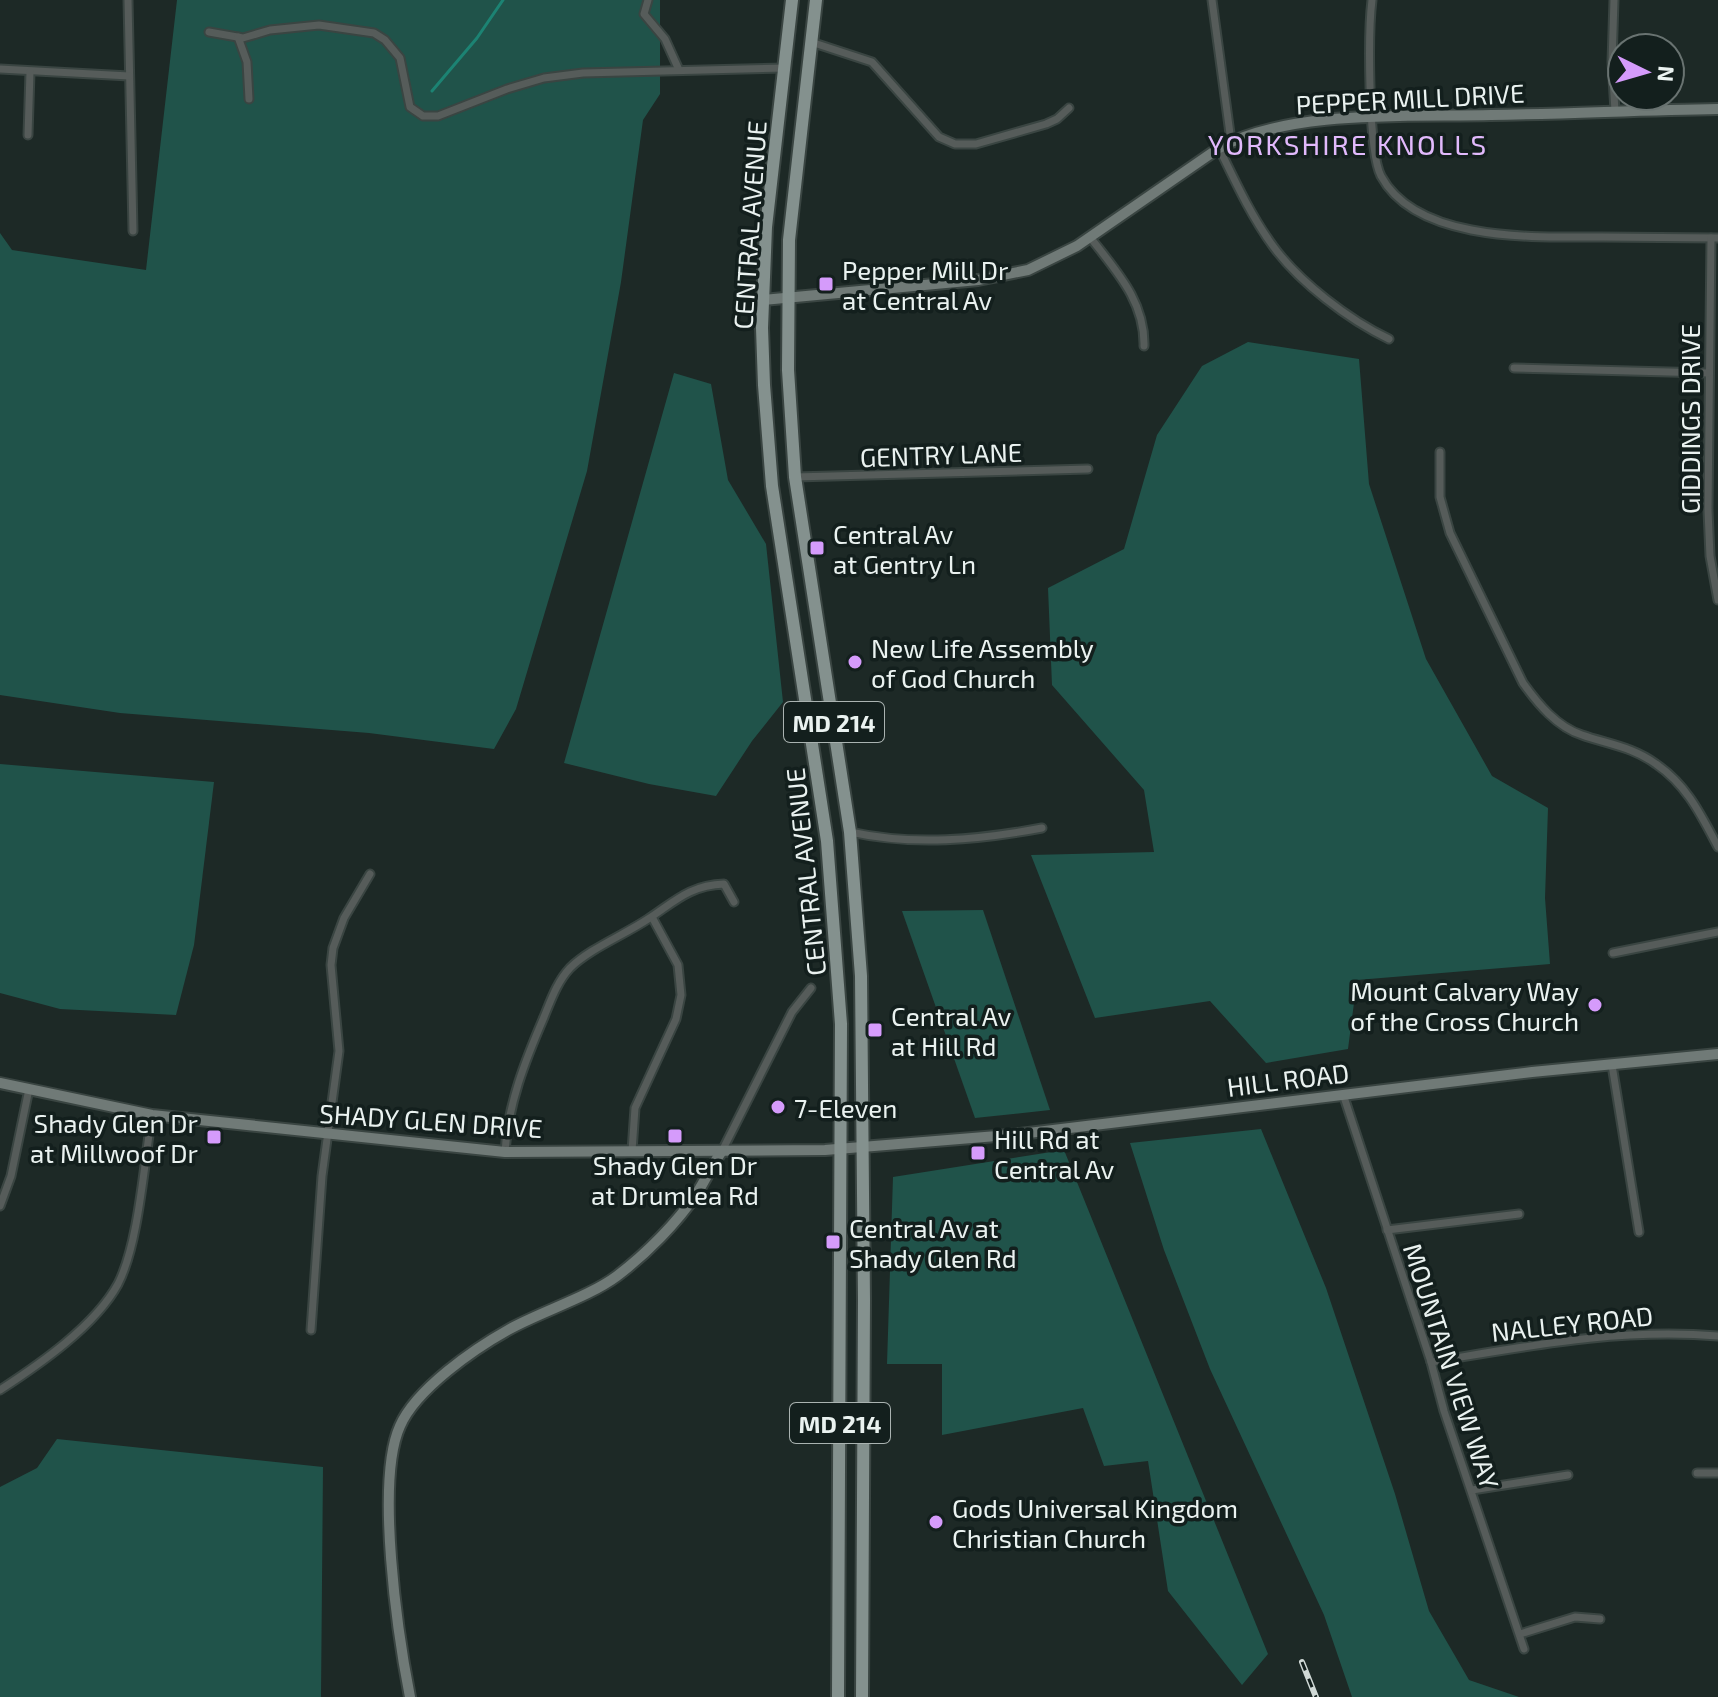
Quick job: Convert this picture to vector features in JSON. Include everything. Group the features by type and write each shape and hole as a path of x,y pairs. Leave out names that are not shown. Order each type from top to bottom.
{"main road":[{"name":"CENTRAL AVENUE","path":"792,0 770,188 763,300 764,385 772,486 827,841 842,1038 838,1697"},
{"name":"CENTRAL AVENUE","path":"816,0 792,206 787,298 789,404 795,477 850,832 861,976 864,1148 862,1697"}],"street":[{"path":"128,0 133,231"},
{"path":"648,0 644,14 665,39 679,70"},
{"path":"1212,0 1231,141"},
{"path":"1372,0 1371,119 1375,158 1384,181 1412,208 1441,222 1535,237 1714,238"},
{"path":"1613,32 1614,0"},
{"path":"209,32 238,37 319,25 374,33 385,40 400,58 410,107 414,112 429,117 544,78 583,73 785,68"},
{"path":"238,37 247,62 249,99"},
{"path":"811,42 872,62 939,137 948,142 976,144 1046,124 1069,108"},
{"path":"0,69 129,76"},
{"path":"28,135 30,72"},
{"name":"PEPPER MILL DRIVE","path":"1686,110 1718,109"},
{"name":"PEPPER MILL DRIVE","path":"763,300 1009,275 1036,268 1090,237 1231,141 1308,123 1606,111"},
{"path":"1219,148 1242,195 1274,248 1323,297 1361,326 1389,339"},
{"path":"1090,237 1138,304 1144,346"},
{"name":"GIDDINGS DRIVE","path":"1714,238 1708,373 1709,538 1718,600"},
{"path":"1514,368 1708,373"},
{"path":"1440,452 1440,497 1450,533 1523,683 1539,705 1567,728 1627,748 1672,777 1695,804 1718,847"},
{"name":"GENTRY LANE","path":"795,477 1088,469"},
{"path":"850,832 878,839 931,841 1042,828"},
{"path":"311,1330 322,1176 339,1051 330,979 332,957 344,918 370,874"},
{"path":"505,1152 511,1106 534,1041 561,979 582,959 652,917 687,891 705,884 724,884 734,902"},
{"path":"632,1151 635,1108 676,1019 681,995 678,965 652,917"},
{"path":"1613,953 1718,932"},
{"path":"410,1697 389,1529 389,1485 394,1443 400,1424 442,1376 459,1362 508,1330 619,1274 684,1210 722,1151 792,1012 811,988"},
{"name":"HILL ROAD","path":"864,1148 1020,1134 1343,1094 1718,1054"},
{"path":"1612,1065 1639,1232"},
{"name":"SHADY GLEN DRIVE","path":"0,1083 152,1115 329,1136 505,1152 864,1148"},
{"path":"0,1206 11,1176 29,1089"},
{"name":"MOUNTAIN VIEW WAY","path":"1343,1094 1524,1649"},
{"path":"0,1390 86,1324 119,1282 133,1235 152,1115"},
{"path":"1387,1230 1519,1214"},
{"name":"NALLEY ROAD","path":"1431,1362 1546,1343 1637,1333 1718,1336"},
{"path":"1697,1473 1718,1473"},
{"path":"1472,1490 1568,1475"},
{"path":"1520,1634 1575,1617 1600,1619"}],"green space":[{"path":"177,0 660,0 660,94 643,120 621,282 587,471 516,709 494,749 369,733 120,713 0,695 0,233 12,250 146,270"},
{"path":"1248,342 1359,359 1369,484 1426,659 1492,776 1548,808 1545,898 1550,964 1357,980 1348,1049 1266,1063 1210,1001 1095,1018 1031,855 1154,852 1144,790 1052,685 1048,588 1124,549 1157,435 1202,366"},
{"path":"674,373 711,384 728,480 766,544 783,702 752,741 716,796 649,784 564,763"},
{"path":"0,764 214,782 194,945 176,1015 60,1009 0,993"},
{"path":"983,910 1050,1110 975,1118 902,911"},
{"path":"1261,1129 1326,1288 1395,1494 1429,1611 1469,1680 1519,1697 1352,1697 1324,1615 1210,1369 1164,1250 1130,1143"},
{"path":"1064,1150 1268,1654 1242,1685 1168,1591 1148,1461 1104,1466 1083,1408 942,1435 942,1364 887,1364 893,1177"},
{"path":"57,1439 323,1467 321,1697 0,1697 0,1487 37,1468"}],"waterway":[{"path":"432,91 477,38 503,0"}],"railway":[{"path":"1302,1662 1316,1697"}],"place":[{"name":"Pepper Mill Dr at Central Av","path":"826,284"},
{"name":"Central Av at Gentry Ln","path":"817,548"},
{"name":"New Life Assembly of God Church","path":"855,662"},
{"name":"Mount Calvary Way of the Cross Church","path":"1595,1005"},
{"name":"Central Av at Hill Rd","path":"875,1030"},
{"name":"7-Eleven","path":"778,1107"},
{"name":"Shady Glen Dr at Drumlea Rd","path":"675,1136"},
{"name":"Shady Glen Dr at Millwoof Dr","path":"214,1137"},
{"name":"Hill Rd at Central Av","path":"978,1153"},
{"name":"Central Av at Shady Glen Rd","path":"833,1242"},
{"name":"Gods Universal Kingdom Christian Church","path":"936,1522"}],"district":[{"name":"YORKSHIRE KNOLLS","path":"1348,144"}]}
